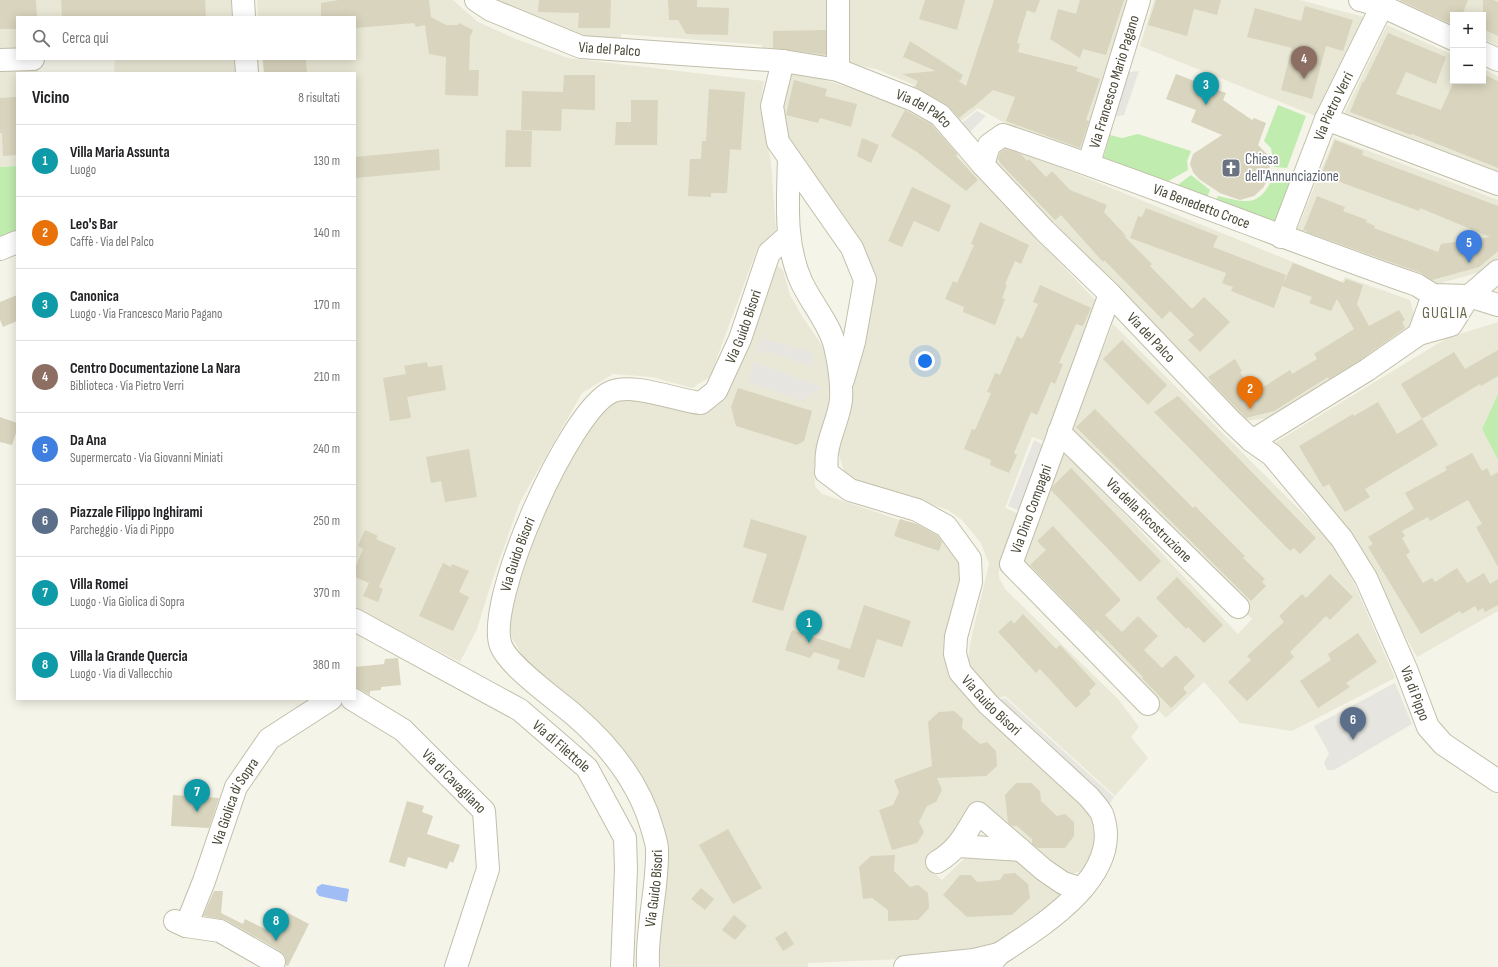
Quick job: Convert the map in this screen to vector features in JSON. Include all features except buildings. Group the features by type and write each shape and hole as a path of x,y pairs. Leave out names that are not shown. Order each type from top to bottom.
{"street":[{"path":"243,0 244,16"},
{"name":"Via del Palco","path":"476,0 491,10 581,47 783,61 838,70 914,100 940,116 983,165 1045,230 1110,294 1231,421 1252,440 1272,455 1342,540 1366,578"},
{"path":"838,0 838,70"},
{"name":"Via Francesco Mario Pagano","path":"1089,163 1139,0"},
{"path":"1360,0 1382,3 1450,37"},
{"name":"Via Pietro Verri","path":"1281,237 1326,119 1382,3"},
{"path":"1486,54 1498,60"},
{"path":"0,60 16,60"},
{"path":"246,60 247,72"},
{"name":"Via Guido Bisori","path":"783,61 772,106 778,142 852,248 865,280 854,342 841,388"},
{"path":"1326,119 1498,184"},
{"name":"Via Benedetto Croce","path":"983,165 989,145 1003,136 1089,163 1281,237 1417,285 1433,295"},
{"name":"Via Guido Bisori","path":"789,158 788,236 792,256 801,281 816,309 829,328 833,340 841,388 841,401 827,453 826,472 850,490 916,510 946,526 960,543 970,559 971,582 956,637 955,654 960,672 988,704 1089,797 1102,814 1106,836 1103,858 1088,881 1067,904 993,960 974,960 905,967"},
{"name":"Via Guido Bisori","path":"648,967 647,950 658,848 649,817 634,785 613,754 582,722 507,656 501,646 498,628 504,594 538,499 556,464 577,429 596,403 612,391 628,390 671,395 687,402 701,403 716,391 740,339 769,253 788,236"},
{"path":"0,249 16,242"},
{"path":"1252,440 1367,370 1419,334 1451,325 1469,296 1498,271"},
{"name":"Via Dino Compagni","path":"1110,294 1011,564 1148,704"},
{"path":"1419,334 1433,295 1469,296 1498,305"},
{"name":"Via della Ricostruzione","path":"1059,432 1238,608"},
{"name":"Via di Pippo","path":"1366,578 1406,669 1428,727 1443,744 1498,781"},
{"name":"Via di Filettole","path":"356,621 520,710 587,768 625,838 626,870 622,967"},
{"name":"Via Giolica di Sopra","path":"274,962 220,931 180,923 204,881 236,787 269,739 329,700"},
{"name":"Via di Cavagliano","path":"354,700 403,730 484,810 488,869 456,967"},
{"path":"937,862 958,846 978,813 1044,870 1063,883 1082,889 1088,881"},
{"path":"958,846 1021,850"}],"shaded area":[{"path":"0,0 231,0 232,16 16,16 16,48 0,49"},
{"path":"257,0 453,0 478,22 516,39 568,58 764,81 760,106 771,162 776,230 757,249 710,377 692,388 652,377 613,374 582,393 520,502 477,629 460,662 356,609 356,72 264,72 262,60 356,60 356,16 258,16"},
{"path":"494,0 831,0 830,61 761,56 762,45 621,34 621,40 583,38"},
{"path":"848,0 1127,0 1085,153 1005,123 978,108 955,126 909,96 914,85 876,69 847,63"},
{"path":"1154,0 1300,0 1364,17 1318,117 1140,46"},
{"path":"1401,0 1498,0 1498,46 1486,40 1486,12 1450,12 1450,25 1400,2"},
{"path":"1387,25 1450,54 1450,84 1486,84 1486,70 1498,76 1498,174 1343,116"},
{"path":"115,60 234,60 235,72 114,72"},
{"path":"38,68 39,72 16,72 16,166 0,167 0,71"},
{"path":"795,71 891,100 910,100 961,150 958,156 1097,302 1044,441 1032,437 1005,508 1019,514 999,565 999,578 1005,589 1118,699 1139,727 1131,737 1148,758 1115,796 1005,696 994,700 971,675 968,659 971,639 989,564 981,543 962,520 948,510 901,494 858,482 845,475 838,451 860,345 871,279 781,139 776,106 785,78"},
{"path":"1139,71 1124,115 1114,117 1129,72"},
{"path":"977,111 986,116 967,135 959,125"},
{"path":"1334,138 1498,200 1498,258 1484,271 1426,287 1295,235"},
{"path":"1003,144 1342,282 1345,277 1410,300 1418,329 1270,418 1245,421 993,160"},
{"path":"778,266 783,270 790,295 823,347 829,372 830,403 814,468 815,486 822,494 936,532 963,564 948,650 1090,809 1097,828 1097,851 1082,871 1067,875 976,804 945,850 928,856 929,868 942,880 969,854 1021,857 1072,893 1000,947 948,957 808,963 808,967 657,967 666,844 658,810 637,769 613,741 524,658 510,635 508,613 526,552 554,487 597,413 612,400 631,399 705,410 769,275"},
{"path":"1498,322 1498,394 1482,429 1498,460 1498,611 1417,657 1347,532 1273,444 1447,338"},
{"path":"1113,324 1333,543 1354,583 1395,678 1292,731 1240,723 1204,682 1166,718 1016,565 1064,450 1238,634 1252,619 1069,433"},
{"path":"762,338 811,352 813,367 765,351 755,356"},
{"path":"753,362 822,387 803,401 748,383"},
{"path":"1034,440 1044,445 1018,510 1008,506"},
{"path":"1395,683 1412,724 1334,770 1327,770 1324,763 1329,753 1314,726"},
{"path":"1005,698 1114,797 1107,808 996,701"}],"green space":[{"path":"1278,105 1306,116 1287,168 1274,167 1271,148 1264,141"},
{"path":"1138,134 1191,151 1187,161 1188,170 1163,184 1103,160 1110,135 1122,138"},
{"path":"16,166 16,238 0,244 0,167"},
{"path":"1275,174 1292,181 1274,225 1215,202 1218,196 1245,201 1258,198 1264,193"},
{"path":"1191,175 1210,190 1206,200 1175,187"},
{"path":"1498,394 1498,460 1482,429"}],"water":[{"path":"322,884 349,889 347,902 319,896 316,892 317,887"}],"place":[{"name":"Centro Documentazione La Nara","path":"1304,79"},
{"name":"Canonica","path":"1206,105"},
{"name":"Chiesa dell'Annunciazione","path":"1231,168"},
{"name":"Da Ana","path":"1469,263"},
{"name":"Leo's Bar","path":"1250,409"},
{"name":"Villa Maria Assunta","path":"809,643"},
{"name":"Piazzale Filippo Inghirami","path":"1353,740"},
{"name":"Villa Romei","path":"197,812"},
{"name":"Villa la Grande Quercia","path":"276,941"}],"district":[{"name":"GUGLIA","path":"1445,312"}]}
